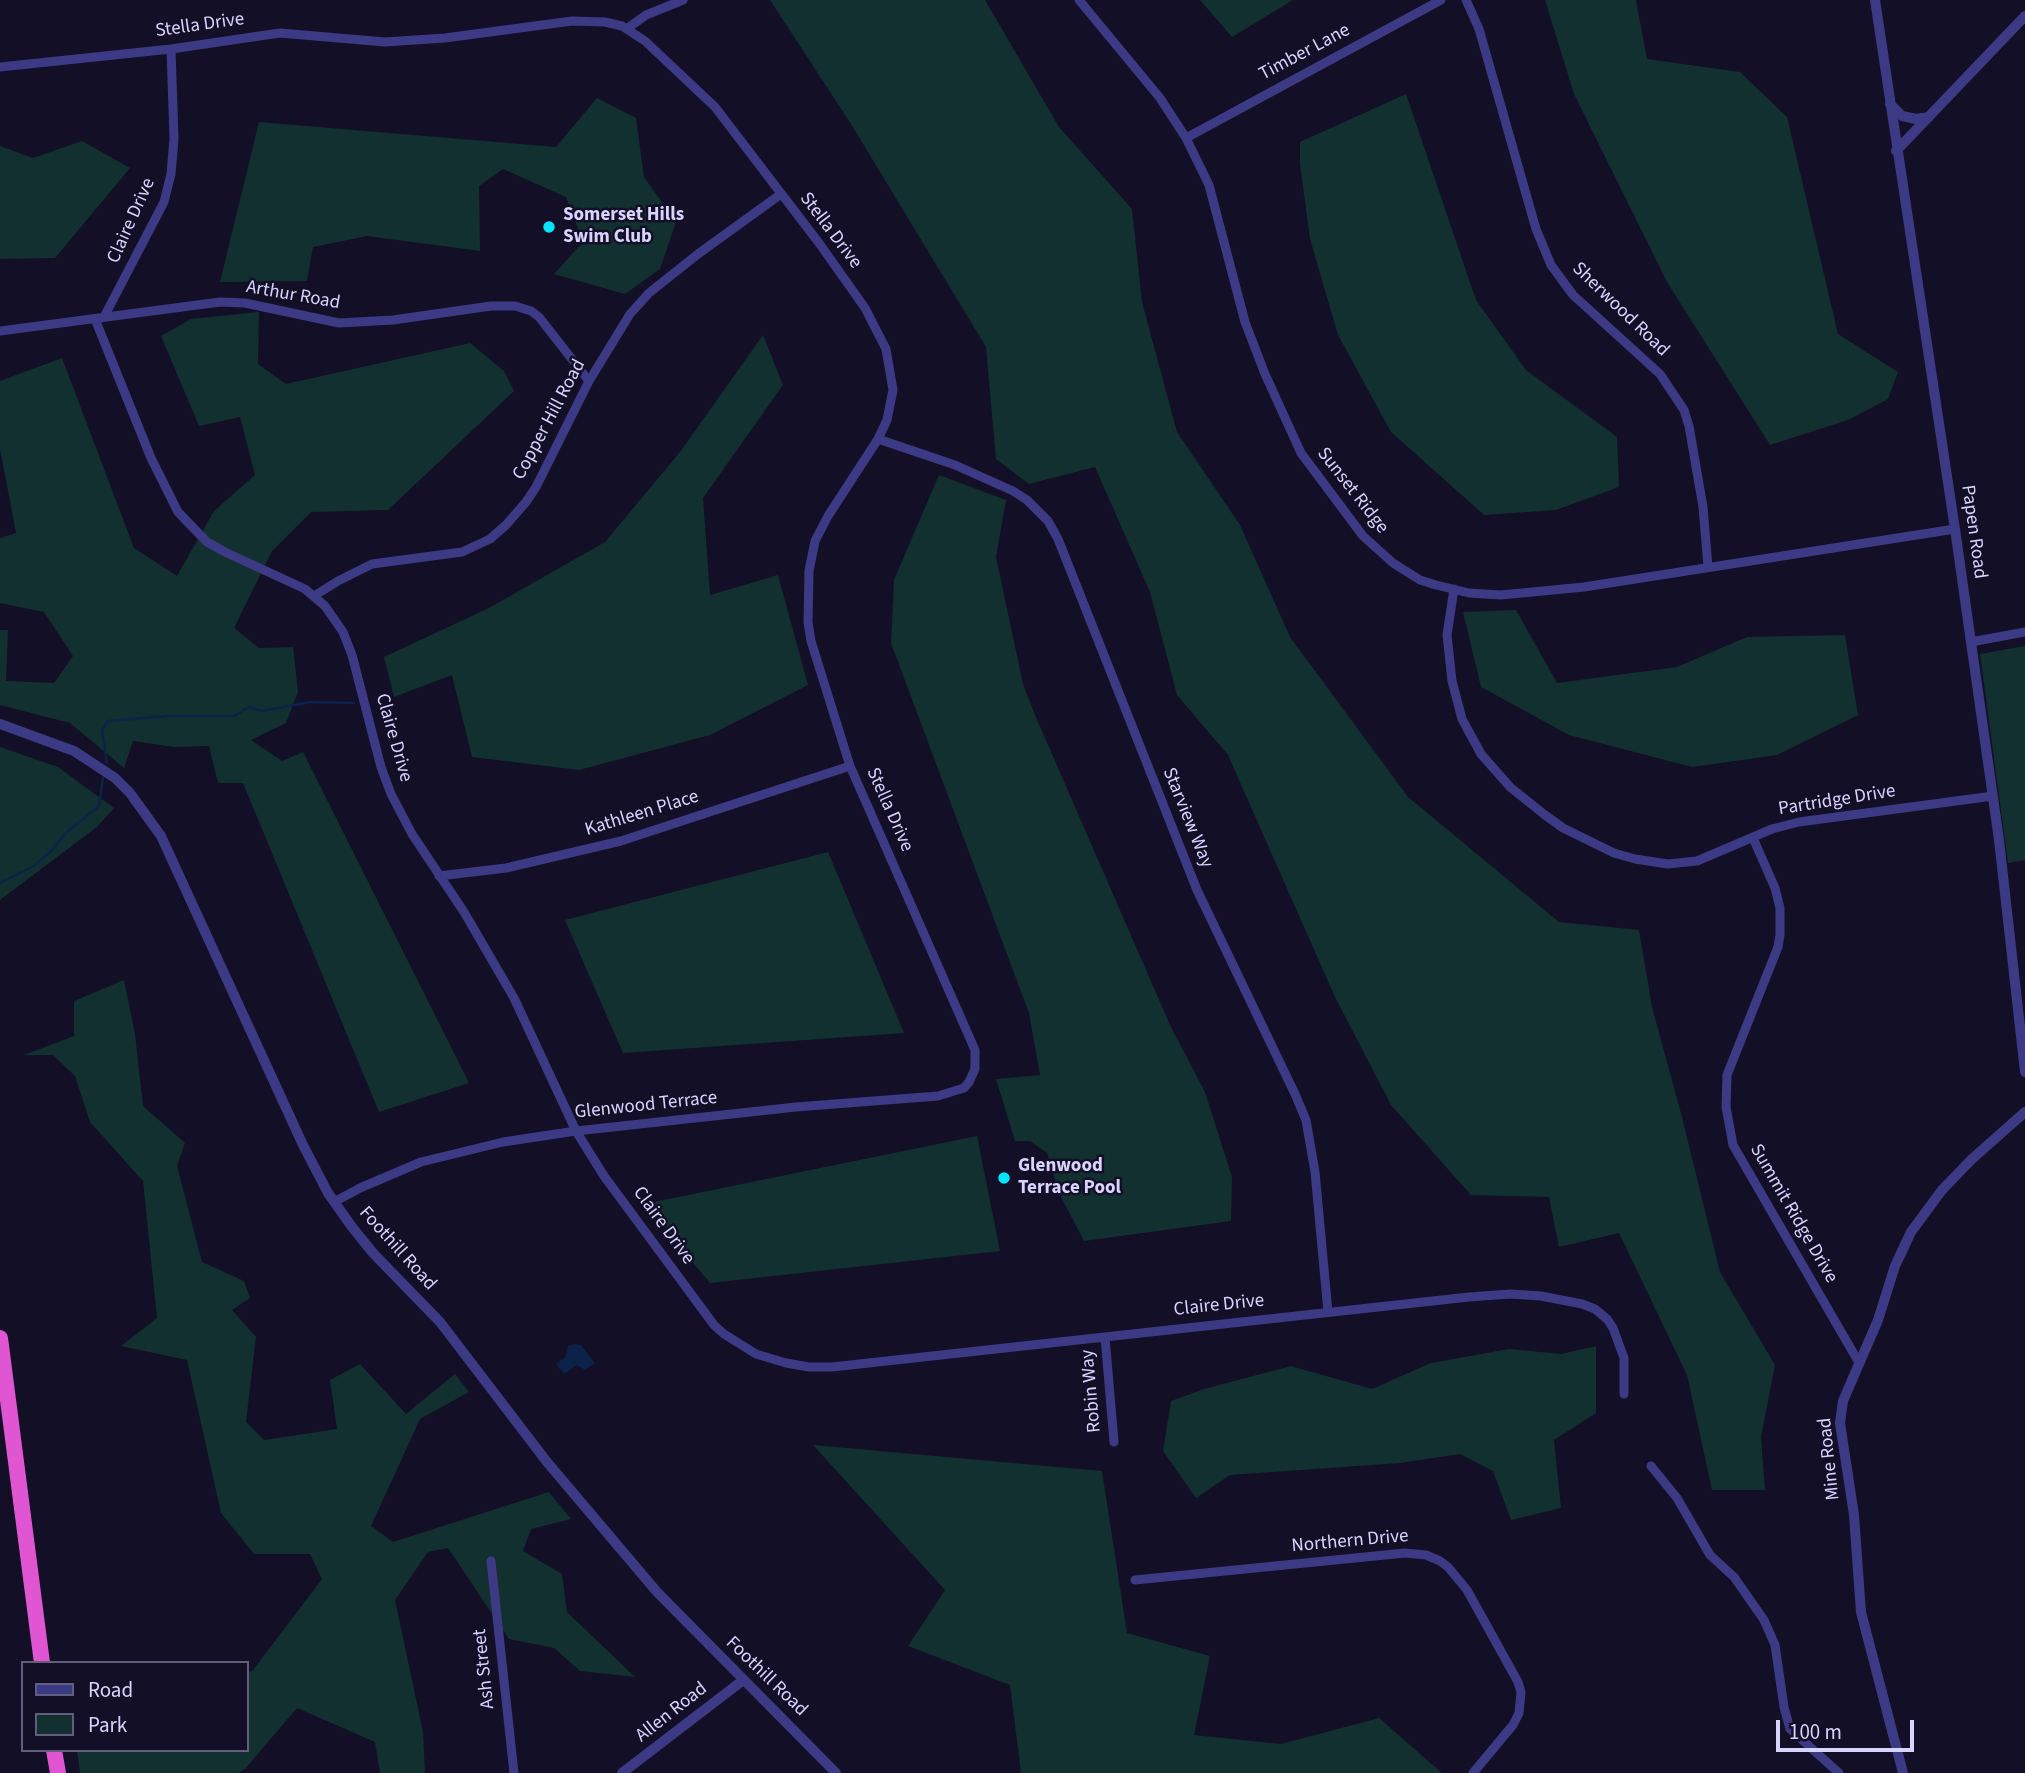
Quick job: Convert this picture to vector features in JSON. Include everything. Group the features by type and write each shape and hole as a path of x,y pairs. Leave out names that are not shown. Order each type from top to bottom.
{"highway":[{"path":"0,1338 42,1661"},
{"path":"54,1752 58,1773"}],"street":[{"path":"628,28 646,15 682,0"},
{"name":"Sunset Ridge","path":"1079,0 1160,98 1186,138 1209,185 1245,322 1301,453 1363,536 1382,556 1420,580 1469,593 1501,595 1584,587 1955,529"},
{"name":"Timber Lane","path":"1186,138 1441,0"},
{"name":"Sherwood Road","path":"1466,0 1479,29 1536,229 1551,265 1573,295 1660,374 1684,410 1703,507 1709,567"},
{"name":"Papen Road","path":"1875,0 1993,796 2025,1072"},
{"path":"1896,151 2025,16"},
{"name":"Stella Drive","path":"0,67 171,49 280,33 385,42 444,38 572,21 605,22 628,28 645,41 715,107 865,308 886,349 893,390 887,420 878,439 828,516 816,541 807,594 811,641 850,766 970,1037 976,1057 970,1083"},
{"name":"Claire Drive","path":"171,49 174,139 171,174 163,202 138,256 100,318 151,458 178,512 207,542 296,584 325,606 343,632 391,794 412,834 464,912 514,998 576,1131 604,1176 714,1325 757,1354 809,1367 832,1367 1328,1312 1510,1294 1541,1296 1595,1309 1613,1328 1624,1359 1624,1394"},
{"path":"1890,104 1902,116 1916,119 1928,117"},
{"name":"Copper Hill Road","path":"314,596 372,564 462,552 490,539 526,502 589,381 630,314 649,293 698,254 781,194"},
{"name":"Arthur Road","path":"0,331 220,302 245,303 339,323 393,320 491,306 515,306 531,311 539,317 589,381"},
{"name":"Starview Way","path":"878,439 955,465 1013,491 1027,500 1048,521 1058,539 1196,890 1296,1094 1306,1120 1315,1172 1328,1312"},
{"name":"Partridge Drive","path":"1454,589 1447,635 1456,698 1462,719 1481,754 1510,788 1563,828 1614,853 1668,864 1697,860 1772,829 1799,822 1993,796"},
{"path":"1971,642 2025,632"},
{"name":"Foothill Road","path":"0,724 48,740 93,761 123,786 151,820 161,836 303,1145 334,1202 373,1253 440,1322 547,1462 639,1571 742,1681 771,1705 836,1773"},
{"name":"Kathleen Place","path":"439,876 506,868 621,841 850,766"},
{"name":"Summit Ridge Drive","path":"1753,838 1775,888 1780,908 1780,935 1778,947 1727,1075 1726,1107 1733,1144 1858,1361"},
{"name":"Glenwood Terrace","path":"334,1202 360,1188 441,1156 503,1142 576,1131 796,1107 938,1096 964,1088 970,1083"},
{"name":"Mine Road","path":"1903,1773 1861,1612 1854,1515 1840,1423 1843,1401 1878,1320 1903,1248 1917,1223 1949,1182 2025,1112"},
{"name":"Robin Way","path":"1105,1337 1114,1442"},
{"path":"1651,1466 1677,1498 1710,1555 1734,1577 1764,1620 1775,1645 1790,1729 1839,1773"},
{"name":"Northern Drive","path":"1135,1580 1405,1553 1426,1555 1440,1561 1467,1590 1521,1692 1519,1713 1513,1725 1473,1773"},
{"name":"Ash Street","path":"491,1561 514,1773"},
{"name":"Allen Road","path":"622,1773 742,1681"}],"green space":[{"path":"770,0 985,0 1059,127 1132,209 1142,302 1177,432 1240,525 1290,637 1408,797 1559,922 1639,930 1652,1007 1720,1272 1775,1365 1761,1437 1765,1490 1712,1490 1687,1375 1619,1233 1559,1247 1549,1197 1471,1195 1391,1105 1335,997 1228,755 1177,695 1150,592 1095,467 1029,484 996,459 986,347 851,124"},
{"path":"1200,0 1293,0 1232,37"},
{"path":"1545,0 1636,0 1647,59 1740,72 1787,117 1838,334 1898,372 1888,399 1848,420 1770,445 1667,282 1574,94"},
{"path":"1406,94 1476,300 1526,370 1617,437 1619,487 1556,510 1484,515 1391,432 1338,335 1310,239 1300,164 1300,142"},
{"path":"597,98 636,118 644,177 676,222 660,269 625,294 554,274 583,242 566,197 503,169 479,186 480,251 367,236 313,247 307,281 220,282 259,122 556,147"},
{"path":"82,141 130,168 55,258 0,259 0,146 33,158"},
{"path":"259,312 258,364 286,384 470,343 504,371 514,391 388,510 311,512 272,551 234,628 259,648 293,647 298,692 286,723 251,740 282,761 303,752 469,1083 379,1112 243,783 218,783 209,746 174,747 133,741 124,768 70,723 0,705 0,630 8,630 6,681 54,683 73,656 44,612 0,603 0,538 16,533 0,449 0,381 62,358 134,548 177,576 214,511 255,475 240,417 199,426 161,336 191,319"},
{"path":"763,335 783,385 703,498 710,595 778,575 808,685 710,735 579,770 472,757 452,675 394,697 384,657 489,608 605,542 680,452"},
{"path":"939,475 1006,500 996,557 1023,684 1170,1025 1205,1092 1232,1177 1231,1221 1084,1241 1059,1193 1047,1153 1030,1141 1015,1141 996,1079 1040,1075 1029,1013 891,643 894,580"},
{"path":"1516,610 1557,683 1677,667 1747,637 1845,635 1858,715 1777,755 1692,767 1569,735 1481,687 1463,612"},
{"path":"2025,646 2025,860 2008,863 1980,654"},
{"path":"0,747 58,767 114,808 97,827 0,900"},
{"path":"828,852 904,1033 623,1053 565,920"},
{"path":"124,980 135,1034 143,1106 185,1143 177,1166 202,1262 244,1281 250,1298 232,1310 256,1337 246,1422 264,1440 337,1429 330,1380 360,1364 406,1414 455,1374 469,1392 420,1419 371,1526 393,1542 549,1492 571,1519 531,1529 523,1551 562,1574 567,1612 635,1677 580,1671 554,1648 509,1639 448,1548 428,1552 395,1600 423,1732 425,1773 380,1773 375,1742 297,1708 245,1769 238,1773 80,1773 77,1752 248,1752 248,1672 253,1670 322,1579 310,1554 254,1554 221,1513 187,1360 121,1346 157,1318 143,1181 90,1122 75,1076 53,1055 24,1055 74,1036 74,1001"},
{"path":"977,1136 1000,1251 710,1283 644,1204"},
{"path":"1596,1346 1596,1413 1554,1440 1561,1508 1511,1520 1493,1471 1460,1454 1400,1463 1230,1475 1196,1498 1163,1451 1171,1401 1204,1389 1291,1366 1372,1389 1431,1363 1509,1349 1561,1354"},
{"path":"813,1445 1102,1471 1127,1633 1210,1656 1194,1735 1281,1744 1379,1718 1442,1773 1021,1773 1010,1685 908,1646 945,1590"}],"water":[{"path":"581,1345 595,1363 585,1370 577,1365 564,1374 556,1364 565,1357 568,1346"}],"waterway":[{"path":"107,763 102,730 108,721 168,716 234,716 249,707 261,711 311,702 354,703"},
{"path":"0,883 34,866 68,831 99,806 103,778"}],"place":[{"name":"Somerset Hills Swim Club","path":"549,227"},
{"name":"Glenwood Terrace Pool","path":"1004,1178"}]}
